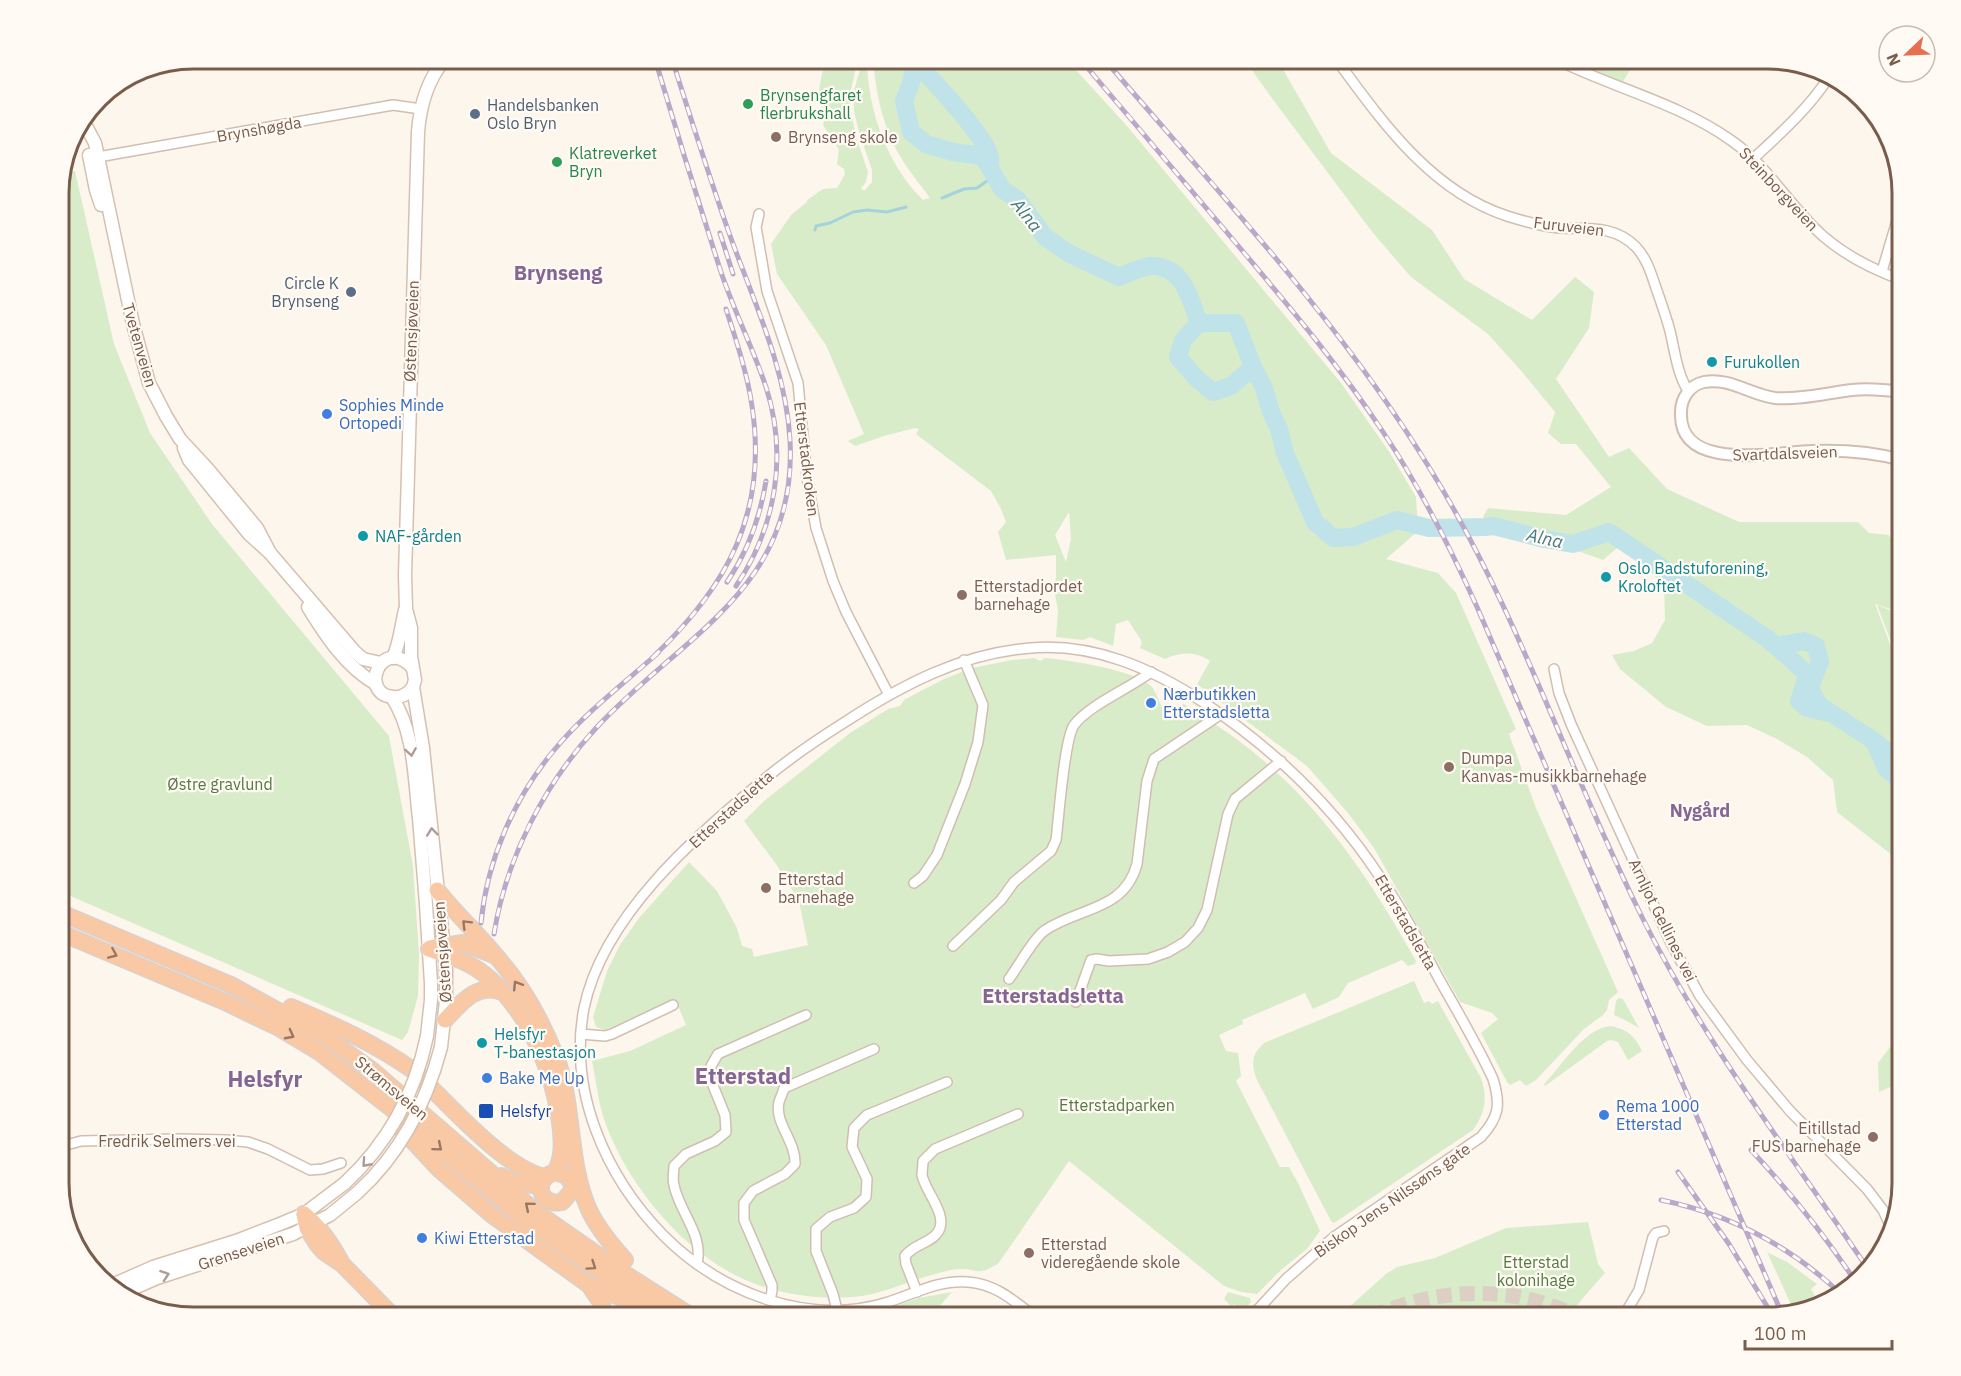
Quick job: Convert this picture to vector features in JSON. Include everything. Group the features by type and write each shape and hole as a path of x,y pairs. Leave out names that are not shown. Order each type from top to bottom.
{"highway":[{"path":"437,891 496,956 519,988 555,1056 568,1102 575,1161 591,1214 602,1232 625,1260"},
{"name":"Strømsveien","path":"69,916 231,985 345,1050 372,1070 536,1212 622,1272 677,1307"},
{"name":"Strømsveien","path":"69,936 225,1002 271,1024 319,1052 360,1083 528,1222 651,1307"},
{"path":"439,949 462,944 496,956"},
{"path":"439,949 483,973 520,1014 532,1036 553,1087 562,1142 561,1158 547,1178 544,1197 552,1202 562,1202 571,1187 575,1161"},
{"path":"231,985 337,1027 387,1053 414,1071 495,1149 526,1170 547,1178"},
{"path":"445,1020 475,992 496,989 502,992"},
{"path":"360,1083 440,1170 492,1215 589,1285 642,1307"},
{"path":"470,1155 515,1183 567,1176 586,1218 600,1237 680,1307"},
{"path":"309,1222 332,1244 342,1264 384,1307"},
{"path":"589,1285 602,1307"}],"main road":[{"name":"Østensjøveien","path":"345,1183 375,1152 400,1114 416,1077 427,1036 439,949 437,891 423,748 413,687 415,680 412,667 411,628 406,609 405,525 416,168 421,109 434,69"},
{"name":"Tvetenveien","path":"88,127 95,143 144,367 156,399 180,439 189,460 249,534 270,553 358,656 368,661 381,663"},
{"name":"Tvetenveien","path":"86,130 96,190 116,245"},
{"name":"Tvetenveien","path":"291,579 330,640 357,671 376,684"},
{"name":"Østensjøveien","path":"393,658 399,645 406,609"},
{"path":"376,684 375,673 381,663 393,658 406,661 412,667"},
{"name":"Østensjøveien","path":"357,1193 387,1161 408,1131 429,1087 441,1047 445,1020 446,986 424,875 412,757 405,723 392,698 382,693 376,684"},
{"path":"392,698 406,694 413,687"},
{"name":"Grenseveien","path":"130,1290 157,1278 264,1244 309,1222 345,1183"},
{"name":"Grenseveien","path":"119,1282 167,1262 260,1233 330,1215 357,1193"}],"street":[{"name":"Furuveien","path":"1344,69 1381,120 1410,152 1452,188 1509,217 1551,227 1606,229 1632,243 1650,268 1667,321 1680,378 1688,391"},
{"name":"Steinborgveien","path":"1580,69 1706,124 1731,140 1754,158 1822,235 1850,257 1892,276"},
{"path":"1754,158 1794,119 1824,83"},
{"name":"Brynshøgda","path":"98,156 393,105 421,109"},
{"name":"Etterstadkroken","path":"759,214 756,227 767,291 798,383 807,478 816,528 846,612 889,695"},
{"path":"1882,271 1892,238"},
{"path":"1688,391 1702,383 1714,381 1775,398 1856,390 1892,392"},
{"name":"Svartdalsveien","path":"1688,391 1681,407 1682,426 1690,440 1712,452 1745,456 1810,451 1849,451 1892,458"},
{"name":"Etterstadsletta","path":"801,1307 770,1300 727,1283 697,1264 647,1217 624,1185 607,1155 597,1135 587,1103 581,1071 581,1035 585,1008 593,978 621,923 660,878 720,818 782,765 818,739 889,695 931,673 964,660 1005,651 1035,648 1060,648 1107,656 1151,672 1176,685 1251,735 1281,761 1331,811 1383,881 1489,1070 1496,1087 1498,1103"},
{"path":"914,883 923,876 937,855 978,742 983,705 964,660"},
{"name":"Arnljot Gellines vei","path":"1554,669 1559,693 1572,724 1674,950 1700,996 1747,1060 1790,1111 1867,1189 1887,1219"},
{"path":"953,946 1001,900 1014,882 1051,851 1056,840 1068,743 1074,724 1090,710 1151,672"},
{"path":"1009,980 1041,932 1112,900 1124,891 1133,878 1137,864 1150,766 1154,759 1221,714"},
{"path":"1076,1002 1091,960 1148,959 1168,952 1185,942 1198,928 1207,910 1228,814 1234,799 1281,761"},
{"path":"581,1035 612,1034 673,1005"},
{"path":"697,1264 699,1249 697,1241 673,1185 675,1166 686,1154 715,1141 726,1132 725,1115 710,1078 711,1066 718,1054 806,1015"},
{"path":"770,1300 772,1285 744,1220 744,1203 753,1191 784,1174 795,1164 795,1152 778,1114 784,1088 874,1049"},
{"path":"836,1307 816,1251 816,1229 830,1217 854,1208 866,1197 867,1179 852,1147 854,1128 867,1115 947,1082"},
{"name":"Biskop Jens Nilssøns gate","path":"1261,1307 1293,1273 1334,1237 1481,1137 1494,1121 1498,1103"},
{"path":"917,1292 904,1256 911,1248 930,1240 939,1230 941,1217 922,1177 923,1161 935,1149 1018,1114"},
{"name":"Fredrik Selmers vei","path":"69,1144 81,1141 226,1140 248,1142 268,1149 310,1170 323,1169 341,1163"},
{"path":"1629,1307 1639,1290 1653,1237 1656,1233 1664,1231"},
{"name":"Etterstadsletta","path":"859,1307 881,1304 952,1282 972,1282 985,1285 1002,1292 1022,1307"}],"green space":[{"path":"823,69 856,69 850,94 850,106 856,137 868,172 866,182 861,188 864,191 872,182 872,170 859,132 853,94 860,69 868,69 875,116 889,153 910,186 923,200 930,198 905,164 886,127 874,69 1075,69 1127,126 1341,383 1390,453 1416,497 1418,531 1386,559 1438,573 1456,593 1516,729 1509,734 1536,808 1618,992 1609,1000 1607,1010 1603,1015 1584,1029 1536,1080 1526,1086 1520,1080 1510,1085 1507,1082 1481,1033 1498,1019 1492,1013 1460,1002 1374,848 1348,813 1307,766 1197,684 1210,661 1199,655 1188,654 1165,659 1140,648 1142,642 1128,620 1116,624 1113,646 1090,637 1083,640 1056,637 1058,611 1053,582 1056,579 1056,555 1006,560 998,532 1006,522 991,491 916,434 919,429 884,436 855,446 848,441 864,434 826,345 777,274 771,244 791,215 823,189 837,188 845,174 844,169 837,164 839,150 823,125 826,113 819,90","holes":["1069,512 1071,539 1066,562 1055,535"]},
{"path":"1251,69 1283,69 1331,153 1432,230 1464,279 1532,320 1575,277 1594,292 1589,328 1556,379 1609,457 1629,448 1667,489 1739,522 1858,522 1869,533 1889,535 1892,542 1892,610 1875,604 1892,649 1892,855 1837,812 1833,780 1807,757 1747,725 1707,726 1666,707 1620,669 1612,655 1634,651 1652,643 1665,620 1664,586 1623,543 1603,560 1511,527 1488,525 1483,517 1488,508 1566,515 1611,487 1576,444 1561,444 1548,433 1555,412 1488,334 1411,277 1373,233"},
{"path":"1589,69 1631,69 1622,83"},
{"name":"Østre gravlund","path":"75,171 114,344 150,433 212,524 389,736 413,866 419,954 418,996 408,1032 402,1040 69,895 69,185 71,172"},
{"path":"1877,605 1892,611 1892,644"},
{"name":"Etterstadparken","path":"1034,658 1040,661 1045,658 1085,664 1118,671 1144,681 1152,687 1164,712 1184,704 1252,751 1301,797 1344,848 1382,903 1416,961 1415,964 1408,966 1402,960 1348,983 1339,997 1313,1009 1305,993 1242,1020 1243,1024 1219,1035 1226,1051 1238,1053 1241,1076 1236,1081 1280,1167 1289,1167 1298,1183 1320,1231 1307,1249 1257,1294 1241,1292 1224,1286 1069,1161 998,1264 985,1270 951,1270 873,1294 839,1298 796,1295 754,1284 719,1265 677,1232 641,1190 614,1143 602,1112 592,1061 630,1051 686,1025 676,1001 605,1030 596,1027 593,1017 607,971 620,945 639,918 689,862 717,891 737,928 742,946 752,949 754,957 808,945 799,901 776,864 744,821 764,801 850,733 888,709 900,706 904,700 944,679 972,668"},
{"path":"1414,981 1424,1003 1429,1001 1432,1004 1438,1001 1481,1078 1485,1099 1483,1111 1473,1130 1334,1223 1257,1080 1253,1064 1254,1056 1264,1043"},
{"path":"1619,998 1623,999 1639,1028 1614,1015 1616,1001"},
{"path":"1610,1026 1630,1034 1642,1051 1628,1060 1618,1042 1607,1041 1545,1086 1544,1084 1582,1041 1600,1029"},
{"path":"1892,1045 1892,1086 1879,1092 1878,1063"},
{"name":"Etterstad kolonihage","path":"1588,1222 1598,1264 1605,1273 1576,1307 1349,1307 1397,1267 1435,1258 1506,1228"},
{"path":"1767,1252 1787,1262 1817,1284 1811,1289 1816,1298 1791,1305"},
{"path":"952,1292 939,1307 893,1307 919,1298"},
{"path":"1228,1292 1250,1298 1251,1302 1247,1307 1238,1307 1234,1304 1232,1307 1224,1299"}],"waterway":[{"name":"Alna","path":"914,69 904,101 911,132 926,144 953,152 983,156 1002,189 1018,200 1045,237 1070,254 1119,277 1151,266 1162,267 1178,277 1184,285 1199,323 1183,340 1178,357 1196,378 1213,392 1231,386 1253,367 1264,388 1285,453 1315,522 1333,538 1353,537 1397,520 1429,528 1494,526 1573,544 1609,532 1768,639 1805,672 1819,705 1892,755"},
{"path":"922,69 979,135 990,157 990,166"},
{"path":"942,198 964,189 977,188 994,176"},
{"path":"815,230 816,226 830,223 853,212 867,210 887,212 906,207"},
{"name":"Alna","path":"1199,323 1236,323 1253,367"},
{"path":"1776,646 1804,641 1816,646 1820,662 1810,687"},
{"path":"1807,677 1799,701 1807,708 1829,713"},
{"path":"1875,743 1886,768 1892,773"}],"tunnel":[{"path":"1397,1307 1449,1295 1475,1293 1528,1299 1555,1307"}],"railway":[{"path":"658,69 721,272 761,372 773,413 777,464 769,515 761,540 736,586"},
{"path":"494,934 508,877 518,850 530,823 561,772 597,727 729,604 755,571 775,534 788,491 790,440 787,413 775,359 737,256 675,69"},
{"path":"1088,69 1331,359 1397,453 1422,496 1477,607 1779,1306"},
{"path":"1113,69 1234,208 1318,310 1358,362 1432,472 1491,581 1618,867 1669,969 1751,1099 1863,1262"},
{"path":"720,233 733,274"},
{"path":"653,657 702,603 722,574 737,545 754,480 755,444 750,393 726,309"},
{"path":"727,582 752,534 766,481"},
{"path":"481,923 484,899 496,853 515,809 540,768 579,723 658,653"},
{"path":"1751,1150 1806,1213 1851,1275"},
{"path":"1678,1172 1729,1244 1768,1307"},
{"path":"1661,1200 1711,1214 1757,1234 1801,1261 1834,1288"}],"place":[{"name":"Brynsengfaret flerbrukshall","path":"748,104"},
{"name":"Handelsbanken Oslo Bryn","path":"475,114"},
{"name":"Brynseng skole","path":"776,137"},
{"name":"Klatreverket Bryn","path":"557,162"},
{"name":"Circle K Brynseng","path":"351,292"},
{"name":"Furukollen","path":"1712,362"},
{"name":"Sophies Minde Ortopedi","path":"327,414"},
{"name":"NAF-gården","path":"363,536"},
{"name":"Oslo Badstuforening, Kroloftet","path":"1606,577"},
{"name":"Etterstadjordet barnehage","path":"962,595"},
{"name":"Nærbutikken Etterstadsletta","path":"1151,703"},
{"name":"Dumpa Kanvas-musikkbarnehage","path":"1449,767"},
{"name":"Etterstad barnehage","path":"766,888"},
{"name":"Helsfyr T-banestasjon","path":"482,1043"},
{"name":"Bake Me Up","path":"487,1078"},
{"name":"Helsfyr","path":"486,1111"},
{"name":"Rema 1000 Etterstad","path":"1604,1115"},
{"name":"Eitillstad FUS barnehage","path":"1873,1137"},
{"name":"Kiwi Etterstad","path":"422,1238"},
{"name":"Etterstad videregående skole","path":"1029,1253"}],"district":[{"name":"Brynseng","path":"558,272"},
{"name":"Nygård","path":"1700,810"},
{"name":"Etterstadsletta","path":"1053,995"},
{"name":"Etterstad","path":"743,1075"},
{"name":"Helsfyr","path":"265,1078"}]}
